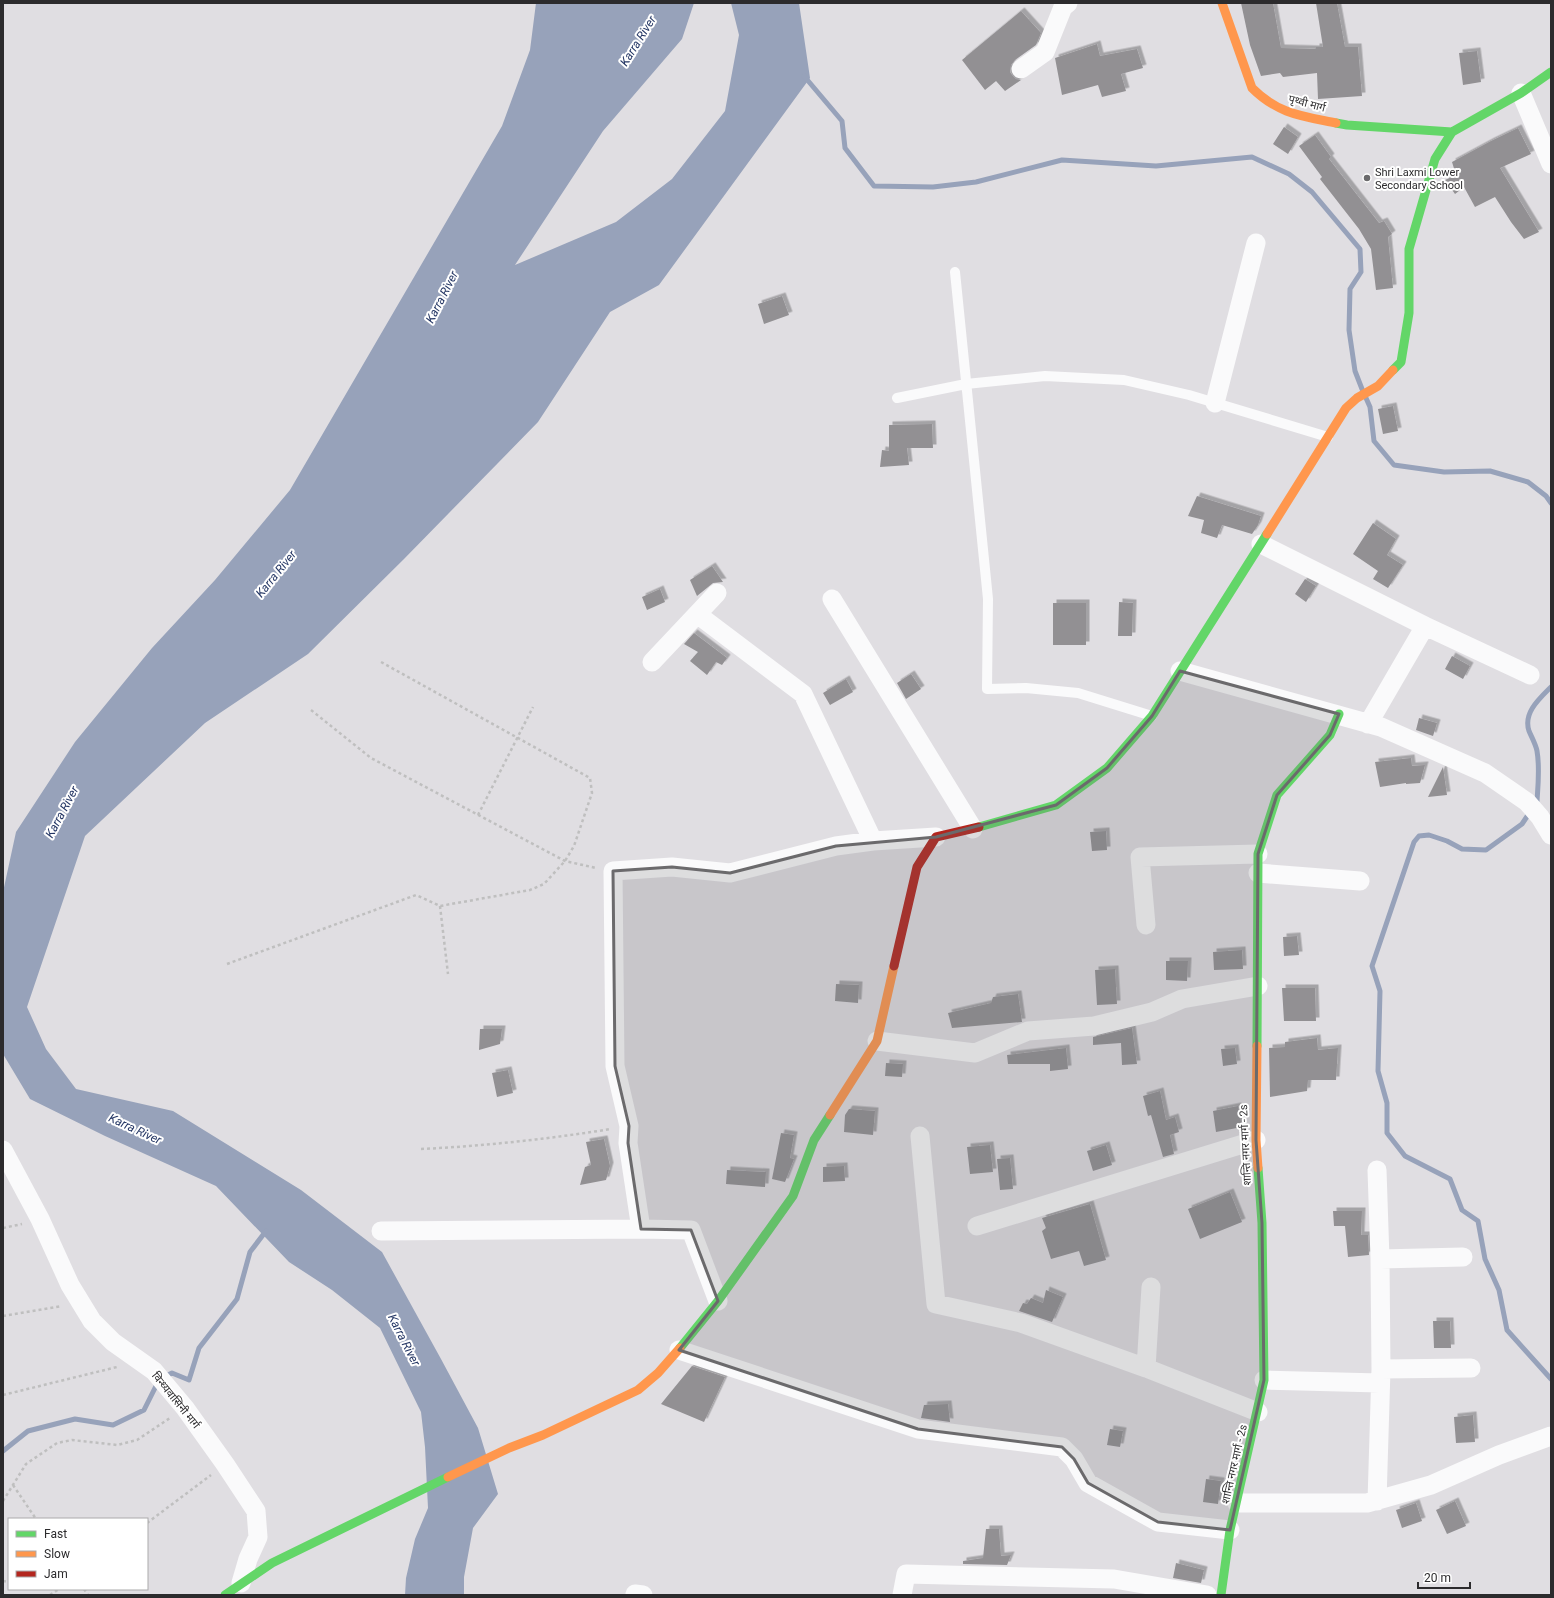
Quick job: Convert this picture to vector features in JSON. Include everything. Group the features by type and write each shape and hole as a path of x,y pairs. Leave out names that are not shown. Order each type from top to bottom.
{"main road":[{"name":"पृथ्वी मार्ग","path":"1222,3 1252,88 1262,98 1289,112 1347,125 1452,132"},
{"path":"225,1595 272,1563 509,1448 543,1435 638,1390 658,1373 680,1350 718,1301 793,1196 814,1140 877,1041 917,867 936,837 973,829 1056,805 1107,768 1152,716 1346,408 1357,398 1378,386 1402,362 1409,313 1409,250 1435,160 1452,132 1521,93 1551,72"},
{"name":"शान्ति नगर मार्ग - 2s","path":"1221,1595 1230,1530 1258,1412 1264,1380 1262,1223 1256,1140 1258,854 1277,795 1330,735 1339,714"}],"street":[{"path":"1021,69 1045,52 1063,7 1068,3"},
{"path":"1521,93 1551,164"},
{"path":"1215,403 1256,243"},
{"path":"1261,544 1425,626 1530,675"},
{"path":"652,662 717,593"},
{"path":"832,599 973,829"},
{"path":"697,614 803,694 873,841"},
{"path":"1368,724 1425,626"},
{"path":"1180,671 1339,714 1381,727 1485,773 1527,802 1549,824"},
{"path":"641,1229 628,1143 628,1126 615,1066 613,872 672,867 730,873 836,846 873,841 936,837"},
{"path":"1146,925 1140,857 1258,854"},
{"path":"1258,873 1360,881"},
{"path":"877,1041 975,1053 1028,1031 1094,1026 1152,1012 1182,999 1258,986"},
{"path":"920,1136 936,1304 1021,1323 1146,1368 1258,1412"},
{"path":"978,1226 1256,1140"},
{"name":"विन्ध्यवासिनी मार्ग","path":"3,1150 40,1219 70,1285 92,1321 113,1342 154,1371 185,1408 256,1511 258,1537 248,1559 241,1583"},
{"path":"1377,1170 1380,1259 1380,1376 1377,1501"},
{"path":"381,1231 691,1230 718,1301"},
{"path":"1380,1259 1463,1257"},
{"path":"1146,1368 1151,1287"},
{"path":"680,1350 918,1429 1062,1447 1074,1459 1088,1483 1158,1522 1230,1530"},
{"path":"1264,1380 1380,1376 1471,1368"},
{"path":"1237,1503 1367,1504 1431,1485 1499,1455 1551,1436"},
{"path":"902,1595 906,1574 1114,1579 1207,1595"}],"lane":[{"path":"955,272 988,598 988,689 1026,688 1078,693 1152,716"},
{"path":"897,398 966,384 1045,376 1124,380 1189,395 1328,437"}],"path":[{"path":"227,964 416,895 440,906 530,890 544,884 565,862 574,846 592,793 590,778 380,662"},
{"path":"478,815 533,707"},
{"path":"311,710 371,758 565,862 613,872"},
{"path":"440,906 448,974"},
{"path":"421,1148 470,1146 574,1135 628,1126"},
{"path":"3,1316 80,1303"},
{"path":"3,1395 138,1361"},
{"path":"3,1500 26,1464 57,1443 72,1440 117,1445 137,1440 185,1408"},
{"path":"148,1522 225,1464"},
{"path":"13,1485 35,1518"}],"highlighted area":[{"path":"1180,671 1339,714 1330,735 1277,795 1258,854 1256,1140 1262,1223 1264,1380 1230,1530 1158,1522 1088,1483 1074,1459 1062,1447 918,1429 679,1350 718,1301 691,1230 641,1229 628,1143 629,1126 615,1066 613,871 672,867 730,873 836,846 936,837 1056,805 1107,768 1152,716"}],"water":[{"name":"Karra River","path":"536,3 694,3 682,39 603,131 515,265 616,222 672,179 725,111 739,35 731,3 799,3 810,78 659,285 610,312 538,422 404,559 308,654 205,723 85,836 27,1007 46,1049 76,1089 173,1111 301,1190 382,1252 478,1428 498,1494 473,1528 464,1577 464,1595 405,1595 406,1578 415,1539 428,1508 425,1447 421,1412 380,1328 332,1290 289,1262 216,1186 105,1136 30,1099 3,1054 3,892 16,832 75,742 152,648 215,580 290,490 502,126 530,50"}],"building":[{"path":"1241,3 1273,3 1281,48 1316,49 1316,47 1323,47 1316,3 1337,3 1345,47 1358,47 1362,96 1318,99 1317,73 1283,77 1280,73 1261,76 1250,45"},
{"path":"1021,11 1041,33 1036,45 1015,60 1011,65 1010,72 1012,75 1016,79 1021,80 1005,91 996,81 985,90 962,60"},
{"path":"1097,44 1100,56 1137,49 1143,68 1121,74 1126,91 1102,97 1098,85 1062,95 1055,58"},
{"path":"1477,51 1481,82 1463,85 1459,53"},
{"path":"1284,127 1298,137 1288,154 1273,144"},
{"path":"1518,128 1531,154 1500,168 1539,232 1524,239 1495,197 1475,207 1464,187 1455,194 1445,180 1456,175 1452,162"},
{"path":"1315,135 1331,157 1329,159 1379,223 1384,221 1392,234 1388,237 1393,288 1376,290 1371,249 1359,229 1320,179 1322,177 1299,146"},
{"path":"782,296 789,315 764,324 758,304"},
{"path":"1393,406 1398,431 1383,434 1378,409"},
{"path":"932,424 933,448 907,448 909,465 880,467 882,450 889,451 889,425"},
{"path":"1197,496 1261,516 1258,525 1252,534 1222,525 1217,538 1201,533 1204,520 1188,516"},
{"path":"1373,523 1396,539 1387,555 1403,565 1388,588 1373,579 1378,571 1353,554"},
{"path":"712,566 723,582 713,583 697,596 690,580"},
{"path":"1305,579 1316,586 1306,602 1295,594"},
{"path":"660,589 665,602 647,610 642,597"},
{"path":"1119,602 1133,603 1132,636 1118,636"},
{"path":"1053,603 1086,603 1086,645 1053,645"},
{"path":"694,633 727,658 722,665 716,662 707,675 690,661 698,652 684,644"},
{"path":"1452,656 1470,666 1463,679 1445,669"},
{"path":"911,674 921,689 906,699 897,683"},
{"path":"846,679 853,692 830,705 823,693"},
{"path":"1419,718 1437,723 1433,736 1416,730"},
{"path":"1411,758 1412,766 1425,765 1420,783 1406,783 1380,787 1375,762"},
{"path":"1443,767 1447,795 1428,797"},
{"path":"1106,831 1107,850 1092,851 1090,832"},
{"path":"1297,936 1299,955 1284,956 1283,937"},
{"path":"1242,950 1243,969 1214,970 1213,952"},
{"path":"1166,961 1188,961 1187,981 1166,980"},
{"path":"1115,969 1117,1004 1097,1005 1095,970"},
{"path":"836,984 859,985 858,1003 835,1001"},
{"path":"1282,988 1315,988 1316,1021 1284,1021"},
{"path":"1018,994 1022,1022 952,1028 948,1013 991,1003 993,997"},
{"path":"1132,1028 1137,1064 1122,1065 1121,1043 1093,1045 1093,1037"},
{"path":"480,1029 502,1029 500,1044 479,1050"},
{"path":"1317,1038 1318,1050 1338,1048 1336,1080 1308,1080 1307,1091 1270,1097 1269,1048 1285,1047 1285,1042"},
{"path":"1066,1048 1068,1069 1050,1071 1050,1064 1008,1064 1007,1055"},
{"path":"1235,1048 1237,1064 1223,1066 1221,1049"},
{"path":"886,1063 903,1064 902,1077 885,1076"},
{"path":"508,1070 513,1093 497,1097 492,1073"},
{"path":"1160,1091 1166,1120 1175,1117 1179,1132 1170,1135 1174,1154 1163,1157 1151,1115 1148,1116 1143,1096"},
{"path":"1238,1106 1242,1127 1216,1132 1213,1111"},
{"path":"849,1109 875,1111 873,1135 844,1132 845,1115"},
{"path":"781,1133 794,1135 790,1158 794,1159 785,1182 772,1179"},
{"path":"604,1139 610,1166 606,1180 580,1185 585,1167 591,1165 586,1142"},
{"path":"990,1145 993,1172 970,1174 967,1147"},
{"path":"1106,1145 1112,1165 1093,1171 1087,1151"},
{"path":"1010,1158 1013,1189 1000,1190 997,1159"},
{"path":"844,1166 845,1181 823,1182 823,1167"},
{"path":"727,1170 766,1172 765,1187 726,1184"},
{"path":"1230,1192 1242,1222 1200,1239 1188,1209"},
{"path":"1090,1204 1106,1260 1084,1266 1079,1251 1051,1259 1042,1231 1046,1228 1042,1218"},
{"path":"1333,1211 1362,1211 1361,1235 1368,1235 1369,1255 1348,1257 1345,1226 1334,1226"},
{"path":"1046,1290 1063,1297 1052,1322 1019,1311 1023,1303 1027,1304 1031,1298 1043,1303"},
{"path":"1433,1321 1450,1321 1451,1348 1434,1348"},
{"path":"692,1366 725,1377 704,1422 661,1404"},
{"path":"948,1404 950,1422 921,1418 924,1405"},
{"path":"1473,1415 1475,1442 1456,1443 1454,1417"},
{"path":"1110,1429 1123,1431 1120,1447 1107,1445"},
{"path":"1206,1479 1221,1481 1218,1504 1203,1502"},
{"path":"1455,1501 1466,1526 1447,1534 1436,1510"},
{"path":"1416,1503 1422,1521 1402,1528 1396,1510"},
{"path":"986,1529 999,1529 1001,1556 1011,1555 1007,1565 963,1564 963,1561 983,1558"},
{"path":"1176,1563 1204,1570 1201,1583 1173,1578"}],"waterway":[{"path":"804,76 842,121 845,148 874,186 933,187 976,182 1062,160 1156,166 1252,157 1289,174 1312,192 1360,249 1361,272 1350,289 1349,330 1355,371 1362,389"},
{"path":"1366,398 1370,407 1374,441 1394,465 1444,472 1490,471 1528,482 1546,496 1551,503"},
{"path":"1537,801 1538,757 1536,746 1529,731 1528,718 1533,707 1551,687"},
{"path":"1528,815 1522,824 1486,850 1462,849 1447,841 1429,835 1419,836 1414,842 1372,966 1380,991 1378,1071 1387,1103 1387,1133 1405,1156 1450,1179 1462,1210 1478,1221 1485,1259 1499,1290 1507,1330 1551,1379"},
{"path":"168,1375 172,1373 189,1380 199,1348 237,1299 250,1252 266,1231"},
{"path":"3,1451 28,1431 75,1419 113,1425 144,1410 156,1386"}],"traffic: fast":[{"path":"1393,370 1401,362 1409,313 1409,249 1435,159 1452,132 1521,93 1551,72"},
{"path":"1336,123 1452,132"},
{"path":"979,827 1056,805 1107,768 1152,716 1267,534"},
{"path":"1257,1046 1258,854 1277,795 1330,735 1339,714"},
{"path":"680,1348 718,1301 793,1196 814,1140 830,1115"},
{"path":"1221,1595 1230,1530 1264,1380 1262,1223 1258,1168"},
{"path":"225,1595 272,1563 448,1477"}],"traffic: slow":[{"path":"1222,3 1252,88 1262,97 1281,109 1301,116 1336,123"},
{"path":"1267,534 1346,408 1357,398 1378,386 1393,370"},
{"path":"830,1115 877,1041 894,966"},
{"path":"1257,1046 1256,1140 1258,1168"},
{"path":"448,1477 509,1448 543,1435 638,1390 658,1373 680,1348"}],"traffic: jam":[{"path":"894,966 917,867 936,837 979,827"}],"place":[{"name":"Shri Laxmi Lower Secondary School","path":"1367,178"}]}
